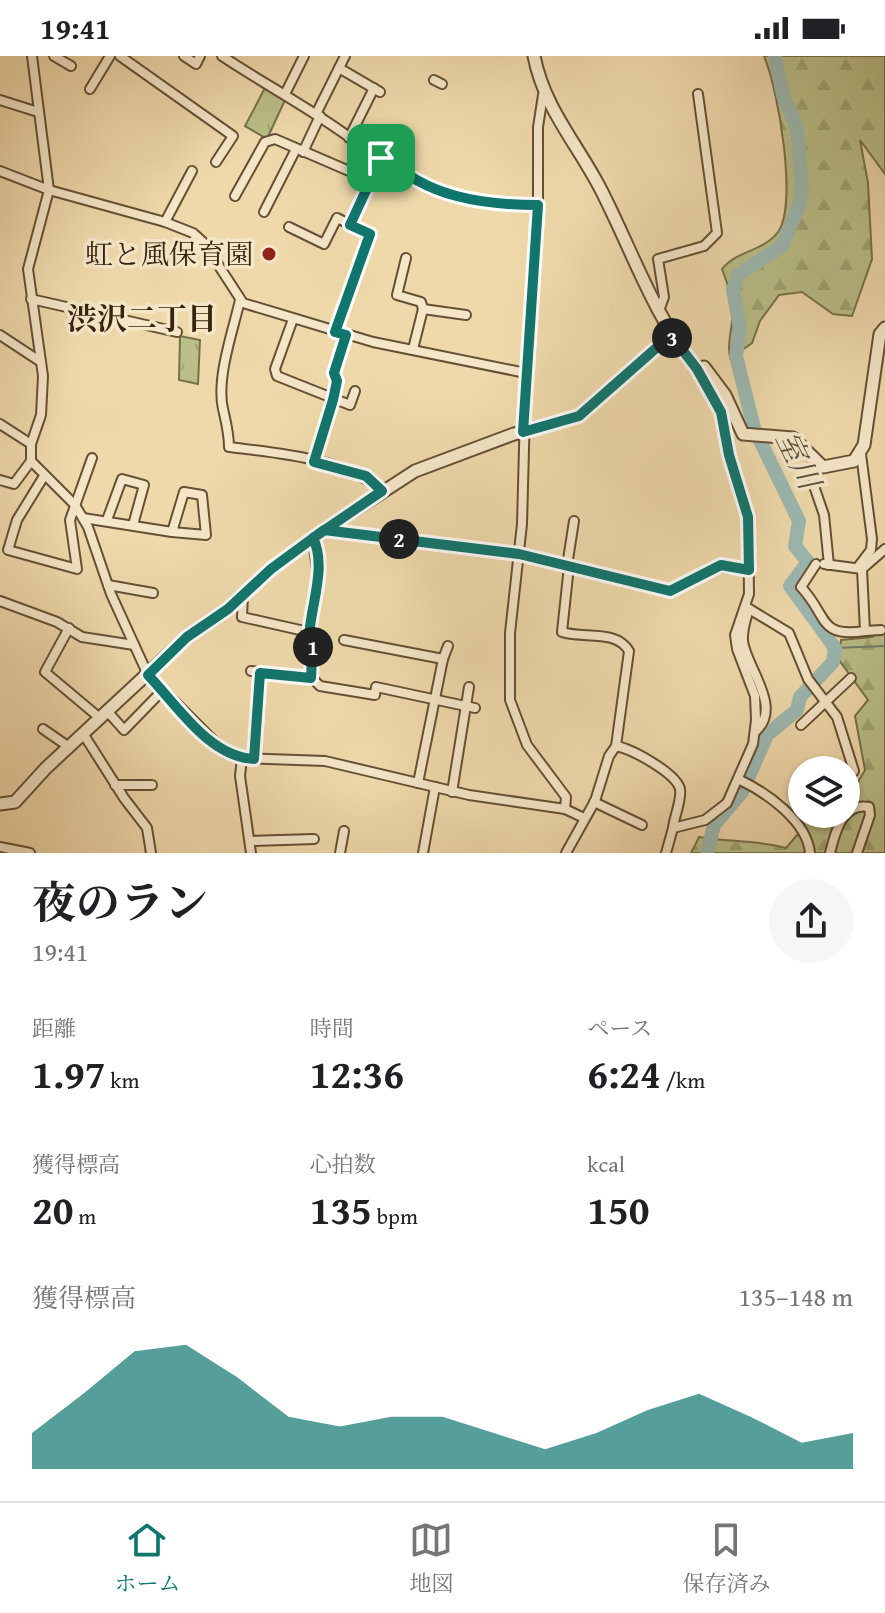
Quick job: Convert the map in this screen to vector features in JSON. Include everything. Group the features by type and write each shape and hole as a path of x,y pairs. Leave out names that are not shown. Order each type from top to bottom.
{"street":[{"path":"0,480 14,484 31,461 31,444 41,415 41,362 31,299 30,256 49,190 32,56"},
{"path":"54,56 71,66"},
{"path":"90,89 110,56"},
{"path":"120,56 233,136 216,162"},
{"path":"184,56 196,64 200,56"},
{"path":"222,56 381,158 387,157 405,176 473,201 538,205"},
{"path":"264,212 300,151 345,56"},
{"path":"534,56 543,95 599,186 671,335 697,369 721,412 729,455 748,517 748,608 735,635 737,649 755,696 755,732 741,781 718,812 705,820 673,828"},
{"path":"285,94 301,57"},
{"path":"339,68 377,90 349,138"},
{"path":"659,311 664,297 658,259 704,246 717,233 698,94"},
{"path":"543,95 538,127 538,205 523,432 525,481 510,633 510,700 527,745 566,797 565,809"},
{"path":"0,100 38,112"},
{"path":"235,196 265,142 275,139 370,180"},
{"path":"350,225 381,158"},
{"path":"0,171 49,190 165,222 193,233 204,243 240,300 346,335 526,373"},
{"path":"165,222 192,171"},
{"path":"289,227 324,244 337,218 370,234 335,332"},
{"path":"406,258 397,295 421,302 423,309 413,349"},
{"path":"31,299 177,332"},
{"path":"240,300 225,369 223,409 228,418 229,447 314,462 366,476 382,491"},
{"path":"423,309 466,315"},
{"path":"293,319 275,369 277,376 350,405"},
{"path":"865,631 860,568 871,550 872,539 861,454 880,334 885,328"},
{"path":"0,335 41,362"},
{"path":"314,462 333,400 337,381 334,373 346,335"},
{"path":"0,804 15,802 187,637 324,530 415,471 523,432 579,416 671,335"},
{"path":"697,369 704,367 714,379 743,434 793,438 814,462 834,467 854,461 861,454"},
{"path":"346,417 355,391"},
{"path":"0,424 31,444"},
{"path":"44,476 17,520 8,550 77,569 70,520 92,458"},
{"path":"31,461 75,505 83,518 108,585 148,675 214,745 242,758 325,761 452,792 565,809 584,818"},
{"path":"814,462 814,486 824,515 829,565"},
{"path":"107,520 122,479 144,485 133,525"},
{"path":"83,518 172,532 206,535 202,495 184,492 172,532"},
{"path":"566,853 594,802 611,750 616,746 629,651 624,643 614,638 562,632 574,521"},
{"path":"324,530 519,554 670,591 721,565 749,570"},
{"path":"311,678 314,650 309,632 318,578 313,538"},
{"path":"881,630 838,634 831,629 801,587 814,565 860,568 885,549"},
{"path":"108,585 153,593"},
{"path":"243,595 242,617 309,632"},
{"path":"0,601 69,628 82,637 134,645"},
{"path":"748,608 789,633 812,683 837,717 849,756"},
{"path":"69,628 45,672 124,730 163,690"},
{"path":"344,640 443,659"},
{"path":"418,783 432,701 448,646"},
{"path":"254,759 256,672 311,678 320,686 375,695 376,687 470,708"},
{"path":"801,725 851,678"},
{"path":"452,792 470,708 469,687"},
{"path":"43,729 69,747"},
{"path":"84,735 147,828 151,853"},
{"path":"616,746 645,756 676,782 681,791 666,853"},
{"path":"242,758 240,776 251,853"},
{"path":"741,781 755,787 801,827 810,853"},
{"path":"115,785 152,785"},
{"path":"423,853 435,787"},
{"path":"594,802 642,825"},
{"path":"830,853 839,824 855,805 871,810 857,853"},
{"path":"340,853 344,831"},
{"path":"250,841 314,839"},
{"path":"0,847 30,853"}],"green space":[{"path":"764,56 885,56 885,174 860,140 868,183 872,259 852,316 833,314 802,292 779,295 760,321 752,343 730,358 732,307 722,269 735,258 772,239 784,218 784,146 775,93"},
{"path":"266,86 285,100 267,139 245,126"},
{"path":"180,336 200,340 198,384 179,380"},
{"path":"885,628 885,853 691,853 699,837 786,848 800,828 860,828 860,778 865,770 855,716 868,700 839,660 841,640 872,637"}],"waterway":[{"name":"室川","path":"707,853 714,825 742,792 767,735 797,710 800,697 833,662 835,648 790,586 808,562 795,546 799,521 754,428 736,356 740,328 733,290 738,275 782,246 800,203 802,186 797,128 783,95 775,56"},
{"path":"835,648 885,646"}],"place":[{"name":"虹と風保育園","path":"269,254"}],"district":[{"name":"渋沢二丁目","path":"142,319"}],"route":[{"path":"381,158 350,225 370,234 335,332 346,335 334,373 337,381 333,400 314,462 366,476 382,491 324,530 313,538 316,544 318,578 309,632 314,650 311,678 260,673 254,759 233,756 214,745 148,675 187,637 228,609 271,569 324,530 519,554 670,591 713,567 721,565 749,570 748,517 729,455 721,412 697,369 671,335 579,416 523,432 538,205 498,205 473,201 405,176 387,157 381,158"}]}
